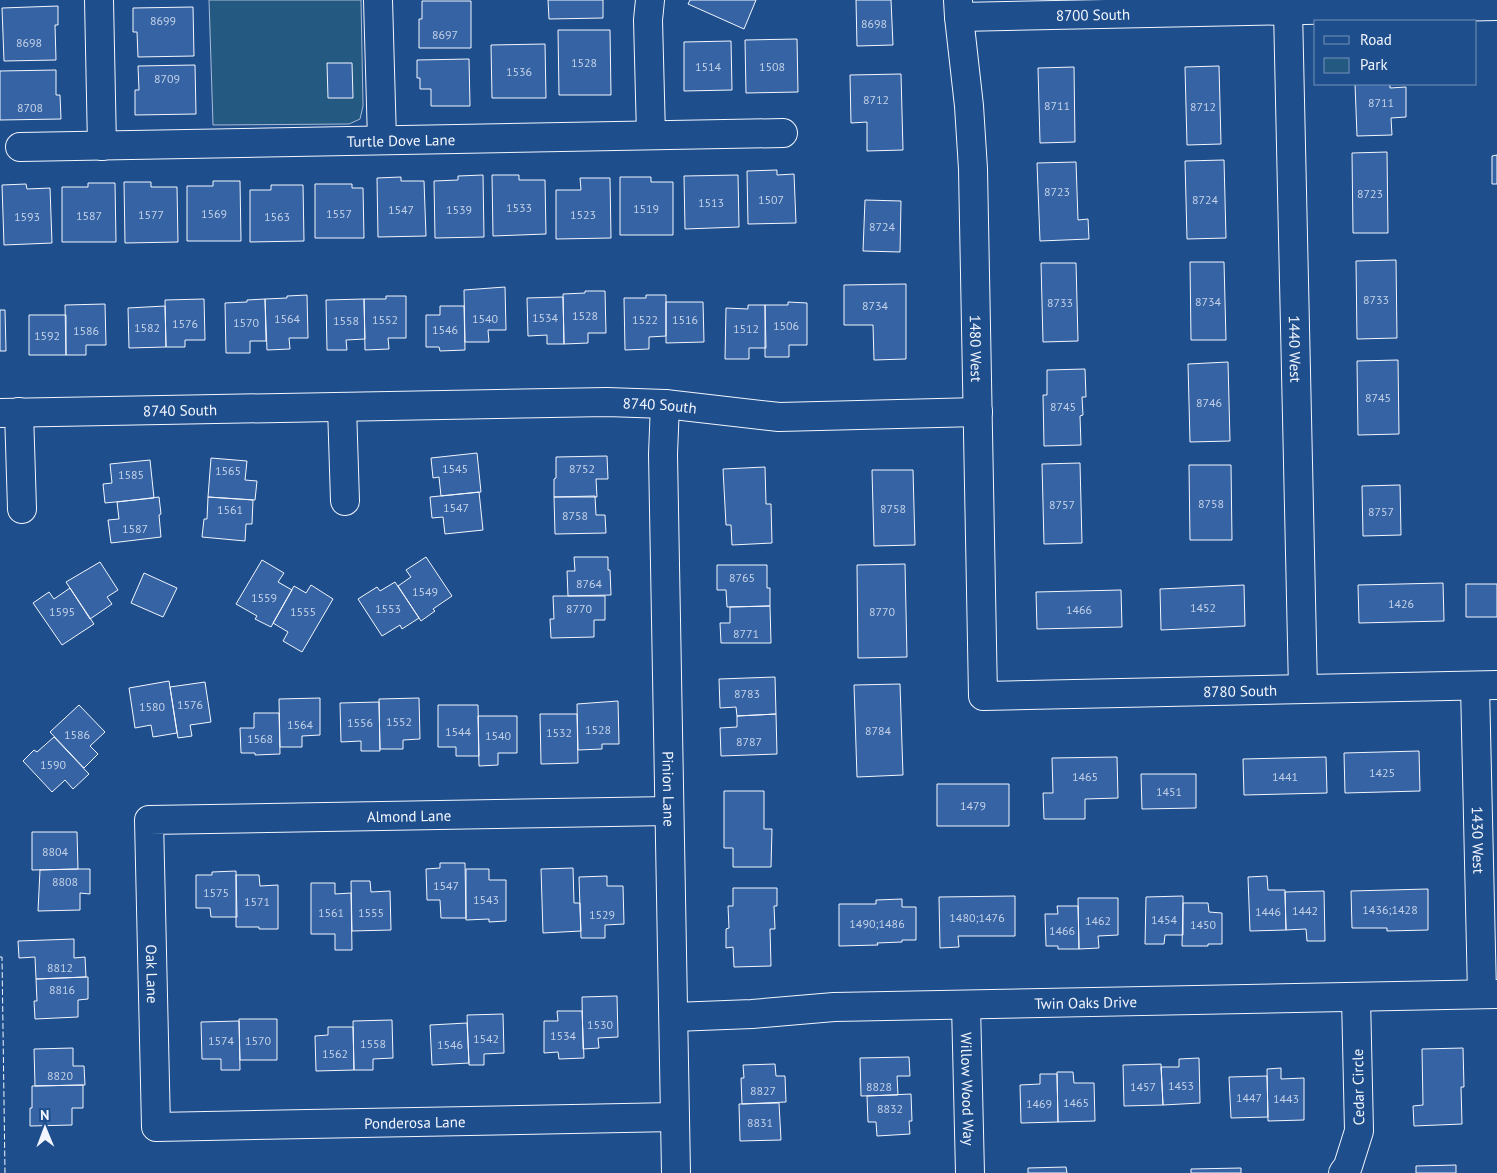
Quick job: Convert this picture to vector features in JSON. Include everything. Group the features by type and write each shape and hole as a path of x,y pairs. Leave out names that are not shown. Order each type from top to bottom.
{"street":[{"path":"98,0 102,146"},
{"path":"378,0 382,140"},
{"path":"650,0 648,20 651,135"},
{"name":"8700 South","path":"958,9 1288,10 1497,6"},
{"name":"1480 West","path":"958,9 974,169 983,696"},
{"name":"1440 West","path":"1288,10 1303,689"},
{"name":"Turtle Dove Lane","path":"20,147 783,133"},
{"name":"8740 South","path":"22,509 9,412 607,402 665,404 778,417 978,412"},
{"name":"Pinion Lane","path":"665,404 663,454 676,1173"},
{"path":"342,406 345,501"},
{"name":"8780 South","path":"983,696 1486,686"},
{"name":"1430 West","path":"1486,686 1489,994"},
{"name":"Almond Lane","path":"149,820 669,811"},
{"name":"Oak Lane","path":"149,820 156,1127"},
{"name":"Twin Oaks Drive","path":"674,1017 752,1014 834,1007 1489,994"},
{"name":"Cedar Circle","path":"1344,1173 1359,1131 1356,997"},
{"name":"Willow Wood Way","path":"966,1005 970,1173"},
{"name":"Ponderosa Lane","path":"156,1127 675,1117"}],"green space":[{"path":"209,0 361,0 363,106 360,119 349,124 213,125"}],"building":[{"path":"548,0 603,0 603,18 549,19"},
{"path":"690,0 756,0 744,29 688,4"},
{"path":"856,0 891,0 893,45 857,46"},
{"path":"422,1 471,1 471,48 419,48 419,19 422,19"},
{"path":"58,6 58,25 55,25 56,60 4,61 2,8"},
{"path":"193,7 194,56 138,57 137,32 133,32 133,8"},
{"path":"558,30 610,30 611,95 559,95"},
{"path":"797,39 798,92 746,93 745,40"},
{"path":"731,41 732,90 684,91 684,42"},
{"path":"545,44 546,98 492,98 491,45"},
{"path":"469,59 470,106 431,106 431,89 420,89 420,78 417,78 417,60"},
{"path":"327,63 352,63 353,98 328,98"},
{"path":"195,65 196,114 135,115 135,90 139,90 138,66"},
{"path":"1219,66 1221,144 1187,145 1185,67"},
{"path":"1074,67 1075,142 1040,143 1038,68"},
{"path":"56,70 56,95 60,95 61,119 0,120 0,71"},
{"path":"901,74 903,150 867,151 867,122 851,123 850,75"},
{"path":"1355,85 1390,85 1390,88 1406,87 1406,117 1391,118 1392,135 1357,136"},
{"path":"1387,152 1388,233 1353,233 1352,153"},
{"path":"1497,155 1497,184 1492,184 1492,156"},
{"path":"1224,160 1226,238 1187,239 1185,161"},
{"path":"1076,162 1078,220 1088,219 1089,239 1040,241 1037,163"},
{"path":"777,170 777,175 794,174 796,223 748,224 747,171"},
{"path":"483,175 484,237 435,238 434,181 458,180 458,176"},
{"path":"492,175 519,175 519,180 545,180 546,234 493,236"},
{"path":"738,175 739,227 685,229 684,176"},
{"path":"401,177 401,181 424,181 426,236 378,237 377,178"},
{"path":"620,177 651,177 651,182 673,182 673,235 620,235"},
{"path":"580,178 610,178 611,238 556,239 556,190 581,190"},
{"path":"213,181 240,181 241,241 187,241 187,186 213,186"},
{"path":"124,182 151,182 151,187 177,187 178,242 125,243"},
{"path":"88,183 115,183 116,242 62,242 62,187 88,187"},
{"path":"26,184 27,189 50,188 52,243 4,245 2,185"},
{"path":"315,184 352,184 352,188 363,188 364,238 315,238"},
{"path":"271,185 303,185 304,241 250,242 250,190 271,190"},
{"path":"865,200 901,201 900,252 863,251"},
{"path":"1396,260 1397,338 1357,339 1356,261"},
{"path":"1190,262 1224,262 1226,340 1191,340"},
{"path":"1041,263 1076,263 1078,341 1043,342"},
{"path":"906,284 906,359 874,360 873,325 844,325 844,285"},
{"path":"505,287 506,330 488,330 489,342 465,342 464,290"},
{"path":"585,291 605,291 606,333 588,333 588,343 564,344 563,294 585,293"},
{"path":"307,295 308,338 289,338 290,349 267,350 265,299"},
{"path":"646,295 666,295 666,336 649,337 649,349 625,350 624,298 646,298"},
{"path":"386,296 406,296 406,338 388,338 389,349 365,350 364,299 386,299"},
{"path":"563,297 564,344 547,344 547,335 528,336 527,298"},
{"path":"204,299 205,340 185,340 185,347 166,347 165,300"},
{"path":"265,299 266,341 250,341 250,353 226,353 225,303"},
{"path":"364,299 365,339 346,340 347,350 327,350 326,300"},
{"path":"666,302 703,302 704,342 666,343"},
{"path":"788,302 807,303 807,345 789,345 789,357 765,357 765,305 788,305"},
{"path":"105,304 106,345 86,345 86,355 66,355 65,305"},
{"path":"748,305 765,305 766,348 749,348 749,359 725,359 726,308 748,309"},
{"path":"165,306 166,347 129,348 128,308"},
{"path":"440,306 464,306 465,350 440,351 439,347 426,347 426,315 440,315"},
{"path":"0,310 5,310 6,351 0,351"},
{"path":"29,315 66,315 66,355 29,355"},
{"path":"1398,360 1399,434 1358,435 1357,361"},
{"path":"1228,362 1230,441 1190,442 1188,364"},
{"path":"1085,369 1086,397 1082,397 1083,415 1080,416 1081,445 1044,446 1043,395 1047,395 1047,370"},
{"path":"477,453 481,492 441,496 439,477 433,478 431,458"},
{"path":"607,456 608,479 596,479 597,497 554,497 556,457"},
{"path":"211,458 247,461 245,480 257,481 255,500 208,497"},
{"path":"150,460 154,498 105,503 103,484 112,483 110,464"},
{"path":"1080,463 1082,543 1044,544 1042,464"},
{"path":"1189,465 1231,465 1232,540 1190,540"},
{"path":"765,467 766,504 771,504 772,543 732,545 731,525 726,525 723,469"},
{"path":"872,470 913,470 915,545 874,546"},
{"path":"1400,485 1401,535 1363,536 1362,486"},
{"path":"479,492 483,530 445,534 443,517 432,518 430,497"},
{"path":"595,496 596,515 605,515 606,533 555,534 554,497"},
{"path":"159,497 161,537 111,543 108,520 119,519 117,502"},
{"path":"208,497 253,500 252,524 246,524 245,541 202,537 204,519 207,519"},
{"path":"426,557 452,596 433,609 435,611 421,621 398,586 411,577 406,570"},
{"path":"574,557 608,557 611,595 568,596 567,571 575,571"},
{"path":"262,560 284,573 278,582 292,590 271,627 255,619 257,616 236,604"},
{"path":"100,562 118,590 107,597 112,604 90,619 66,582"},
{"path":"905,564 907,657 858,658 857,565"},
{"path":"717,565 767,565 767,588 770,588 770,606 727,607 726,590 717,590"},
{"path":"144,573 177,588 163,617 131,603"},
{"path":"395,582 419,618 402,629 400,625 382,636 358,599 377,587 380,591"},
{"path":"1443,583 1444,621 1359,623 1358,585"},
{"path":"1466,584 1497,584 1497,617 1466,617"},
{"path":"311,585 333,599 302,652 283,641 288,632 273,623 294,586 306,593"},
{"path":"1244,585 1245,626 1161,630 1160,589"},
{"path":"70,588 94,624 62,645 33,603 49,592 54,599"},
{"path":"1121,590 1122,627 1037,629 1036,592"},
{"path":"553,596 605,596 605,620 594,620 594,637 551,638 550,619 554,619"},
{"path":"770,606 771,643 721,643 720,623 730,623 730,607"},
{"path":"775,677 776,714 737,716 736,707 720,708 719,679"},
{"path":"169,681 177,733 153,737 151,725 135,728 129,688"},
{"path":"205,682 211,722 190,725 192,736 178,738 170,687"},
{"path":"900,684 903,775 857,777 854,685"},
{"path":"320,698 320,735 302,736 302,747 280,747 279,699"},
{"path":"419,698 420,739 403,740 403,749 380,749 379,699"},
{"path":"618,701 619,744 602,744 602,749 578,750 577,704"},
{"path":"379,702 380,751 361,751 361,741 341,742 340,703"},
{"path":"79,705 105,732 90,746 98,754 84,768 50,732"},
{"path":"438,705 478,705 479,756 456,756 456,747 438,747"},
{"path":"254,713 279,713 280,754 255,755 255,753 241,753 240,728 254,728"},
{"path":"540,714 577,714 578,763 541,764"},
{"path":"776,714 777,754 721,756 720,728 737,727 737,716"},
{"path":"478,716 517,716 517,753 498,753 498,765 479,766"},
{"path":"54,737 89,774 73,789 65,780 52,792 23,761 34,750 37,752"},
{"path":"1419,751 1420,791 1345,793 1344,753"},
{"path":"1117,757 1118,798 1085,799 1085,819 1044,819 1043,793 1053,793 1052,758"},
{"path":"1326,757 1327,793 1244,795 1243,759"},
{"path":"1141,774 1196,774 1196,808 1142,809"},
{"path":"937,784 1009,784 1009,826 937,826"},
{"path":"724,791 764,791 764,829 772,829 771,867 733,867 733,848 724,848"},
{"path":"32,832 77,832 78,869 32,870"},
{"path":"440,863 465,863 466,918 441,918 440,900 427,900 426,869 440,868"},
{"path":"573,868 574,903 580,903 581,931 543,933 541,869"},
{"path":"90,869 90,894 80,893 80,910 38,911 40,870"},
{"path":"466,869 489,869 489,880 506,880 506,921 489,922 489,919 466,920"},
{"path":"236,871 237,917 211,917 210,908 196,908 196,875 212,875 212,872"},
{"path":"236,875 259,875 260,886 278,885 278,929 236,927"},
{"path":"607,876 607,886 623,886 624,924 605,925 605,938 581,938 579,877"},
{"path":"1267,876 1268,890 1285,890 1286,930 1250,931 1248,877"},
{"path":"351,881 370,881 371,892 390,891 391,930 352,931"},
{"path":"311,883 335,883 335,894 351,893 352,950 335,950 335,934 311,934"},
{"path":"733,888 777,888 777,906 774,906 775,929 770,929 771,966 734,967 733,947 726,948 726,929 729,928 728,906 733,906"},
{"path":"1428,889 1428,930 1387,931 1387,928 1352,928 1351,891"},
{"path":"1324,891 1325,941 1307,941 1306,929 1286,930 1285,892"},
{"path":"1015,896 1015,936 958,936 959,947 940,948 939,897"},
{"path":"1183,896 1183,935 1165,935 1164,944 1145,944 1146,897"},
{"path":"1078,898 1118,898 1118,935 1098,936 1099,948 1079,949"},
{"path":"902,899 902,907 916,907 916,940 877,943 878,945 839,946 839,904 876,904 876,900"},
{"path":"1183,903 1208,903 1209,912 1222,913 1222,944 1182,946"},
{"path":"1057,906 1078,906 1079,949 1058,949 1058,946 1046,946 1045,914 1058,914"},
{"path":"74,939 74,958 85,957 86,977 36,979 35,957 19,958 18,941"},
{"path":"88,977 88,999 78,1000 78,1017 35,1019 34,1001 37,1001 36,979"},
{"path":"617,996 618,1037 598,1038 599,1048 583,1049 582,997"},
{"path":"557,1011 582,1011 584,1058 559,1059 558,1052 544,1053 544,1021 558,1021"},
{"path":"503,1014 504,1053 484,1054 484,1065 469,1065 467,1015"},
{"path":"239,1019 277,1019 277,1060 240,1060"},
{"path":"392,1020 393,1058 373,1059 373,1070 354,1070 353,1021"},
{"path":"239,1021 240,1070 221,1070 221,1059 202,1059 201,1022"},
{"path":"467,1023 469,1063 432,1065 430,1025"},
{"path":"328,1027 353,1027 354,1070 316,1071 315,1036 328,1035"},
{"path":"73,1048 73,1066 84,1066 85,1085 35,1086 34,1049"},
{"path":"1463,1048 1464,1087 1461,1087 1462,1124 1414,1126 1413,1106 1423,1105 1422,1049"},
{"path":"909,1057 910,1076 897,1076 898,1095 861,1096 860,1058"},
{"path":"1199,1058 1200,1103 1163,1105 1161,1067 1179,1067 1179,1059"},
{"path":"775,1064 776,1076 785,1076 786,1102 742,1104 741,1078 744,1078 743,1065"},
{"path":"1161,1064 1163,1105 1124,1106 1123,1065"},
{"path":"1281,1068 1281,1079 1304,1078 1304,1120 1268,1121 1267,1069"},
{"path":"1057,1072 1073,1072 1074,1083 1094,1083 1095,1121 1058,1122"},
{"path":"1040,1074 1057,1074 1058,1122 1021,1123 1020,1085 1040,1084"},
{"path":"1267,1076 1268,1117 1231,1118 1229,1077"},
{"path":"83,1085 83,1108 72,1108 72,1125 30,1126 32,1086"},
{"path":"911,1094 912,1121 909,1121 910,1134 877,1136 876,1122 868,1122 867,1096"},
{"path":"779,1103 781,1140 740,1141 739,1104"},
{"path":"1456,1165 1456,1173 1416,1173 1416,1166"},
{"path":"1066,1167 1067,1173 1028,1173 1028,1168"},
{"path":"1241,1168 1241,1173 1191,1173 1191,1169"}],"fence":[{"path":"0,957 2,957 5,1173"}]}
